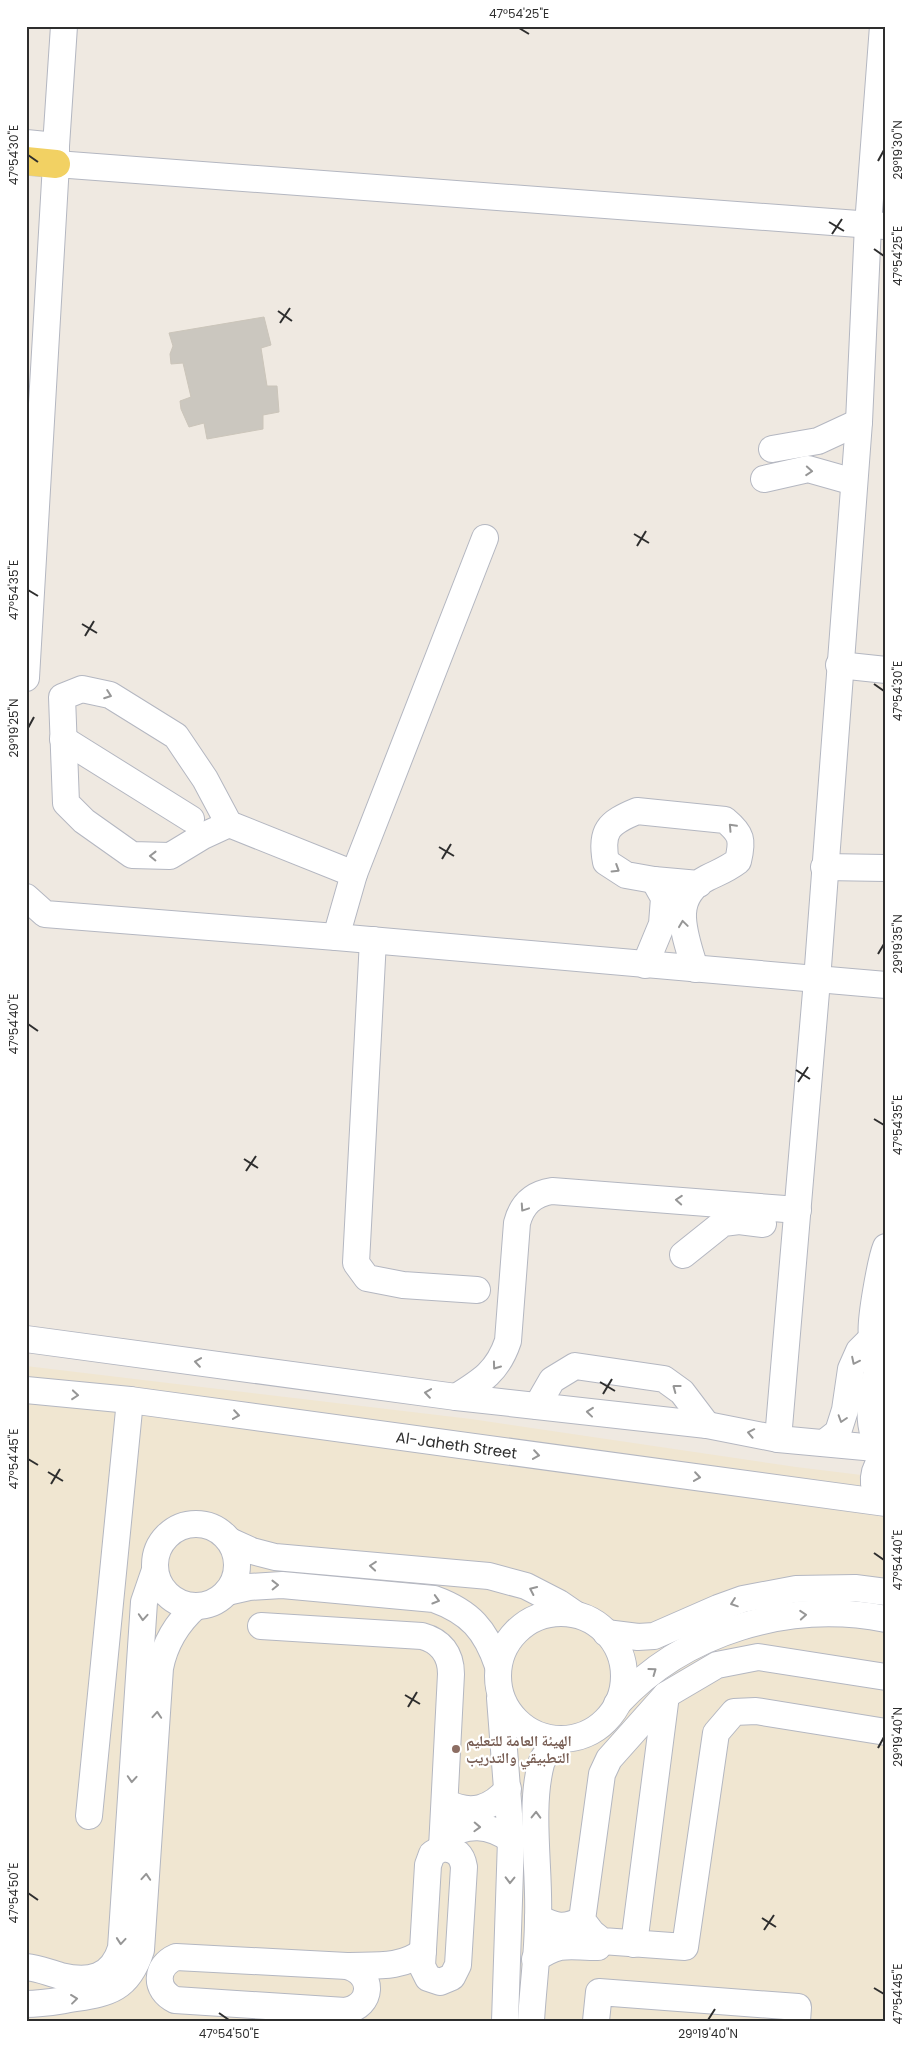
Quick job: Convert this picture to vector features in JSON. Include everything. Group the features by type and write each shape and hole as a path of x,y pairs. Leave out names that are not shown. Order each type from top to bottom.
{"main road":[{"path":"26,162 56,155"}],"street":[{"path":"26,678 64,26"},
{"path":"778,1439 817,980 854,482 877,226 883,26"},
{"path":"26,143 56,155 877,226"},
{"path":"772,449 818,441 859,422"},
{"path":"764,479 808,469 854,482"},
{"path":"336,937 354,874 485,538"},
{"path":"840,666 886,670"},
{"path":"228,824 203,836 170,856 132,856 84,821 66,803 62,697 82,689 110,694 176,736 206,779 228,824 354,874"},
{"path":"64,739 191,819"},
{"path":"180,850 206,779"},
{"path":"695,969 682,926 682,912 690,890 699,884 706,878 725,871 738,861 742,842 736,829 725,820 637,811 623,817 609,827 603,845 606,862 626,875 654,880 699,884"},
{"path":"824,867 886,868"},
{"path":"645,965 662,924 664,898 654,880"},
{"path":"26,897 44,914 373,940 886,985"},
{"path":"373,940 356,1263 367,1278 403,1285 477,1290"},
{"path":"456,1397 482,1381 491,1373 504,1353 508,1341 517,1223 520,1213 533,1197 552,1190 722,1203 797,1219"},
{"path":"722,1203 680,1249 716,1227 731,1221 797,1219"},
{"path":"884,1451 872,1437 870,1402 880,1345 871,1333 881,1289 886,1247"},
{"path":"26,1339 456,1397 707,1424 778,1439 884,1451"},
{"path":"824,1443 838,1432 845,1410 850,1369 859,1351 880,1345"},
{"path":"537,1406 552,1380 575,1366 664,1379 682,1392 707,1424"},
{"name":"Al-Jaheth Street","path":"26,1390 130,1400 884,1503"},
{"path":"89,1816 130,1400"},
{"path":"884,1451 874,1474 873,1484 876,1494 884,1503"},
{"path":"27,1968 67,1978 93,1978 103,1975 112,1968 118,1959 121,1948 144,1602 155,1570 159,1546 166,1536 176,1529 187,1525 199,1524 216,1529 230,1541 252,1551 275,1557 489,1576 534,1590 597,1625 616,1645 621,1659 624,1674 622,1690 617,1704 608,1718 595,1729 580,1736 563,1739 535,1734 523,1727 508,1712 499,1692"},
{"path":"155,1570 158,1582 174,1600 184,1605 208,1605 218,1600 233,1583 238,1562 230,1541"},
{"path":"227,1592 248,1587 271,1585 434,1599 452,1606 469,1617 482,1631 492,1647 498,1666"},
{"path":"606,1633 622,1636 654,1636 743,1599 796,1589 856,1588 886,1592"},
{"path":"337,1590 344,1609 341,1624 337,1631"},
{"path":"365,1633 360,1613 364,1598 368,1592"},
{"path":"26,2004 45,2004 93,1996 115,1988 132,1972 139,1956 142,1938 160,1668 162,1656 172,1634 179,1623 196,1606"},
{"path":"505,2021 511,1840 497,1679 498,1666 508,1642 526,1624 541,1616 558,1613 575,1614"},
{"path":"617,1704 646,1676 680,1654 710,1638 750,1624 800,1614 855,1615 886,1619"},
{"path":"260,1626 422,1636 431,1638 444,1649 449,1656 451,1674 443,1843"},
{"path":"886,1677 758,1657 717,1665 666,1695 609,1759 602,1774 582,1920 592,1933 602,1941 685,1947 716,1733 734,1712 756,1711 886,1732"},
{"path":"634,1944 666,1695"},
{"path":"531,2021 538,1918 536,1814 538,1784 541,1763 548,1752 563,1739"},
{"path":"445,1802 467,1810 479,1809 495,1802 508,1790"},
{"path":"428,1978 422,1966 428,1865 432,1854 443,1843 465,1827 490,1828 511,1840"},
{"path":"183,1957 169,1960 164,1965 159,1978 163,1992 175,2000 345,2011 359,2006 367,1993 385,1982 396,1979 428,1978 440,1982 446,1981 456,1972 458,1965 464,1867 460,1855 443,1843"},
{"path":"538,1918 552,1925 562,1927 570,1926 582,1920"},
{"path":"142,1938 161,1950 183,1957 347,1966 400,1963 412,1959 423,1951"},
{"path":"535,1959 553,1948 565,1945 598,1947 602,1941"},
{"path":"347,1966 354,1968 365,1978 367,1993"},
{"path":"596,2021 599,1992 798,2007 797,2021"}],"shaded area":[{"name":"الهيئة العامة للتعليم التطبيقي والتدريب","path":"26,1366 471,1419 796,1467 886,1478 886,2021 26,2021"}],"building":[{"path":"264,317 271,345 261,348 267,386 277,386 279,412 263,415 263,429 207,439 204,423 189,427 181,409 180,401 191,397 183,363 171,364 170,354 173,346 169,333"}],"place":[{"name":"الهيئة العامة للتعليم التطبيقي والتدريب","path":"456,1749"}]}
